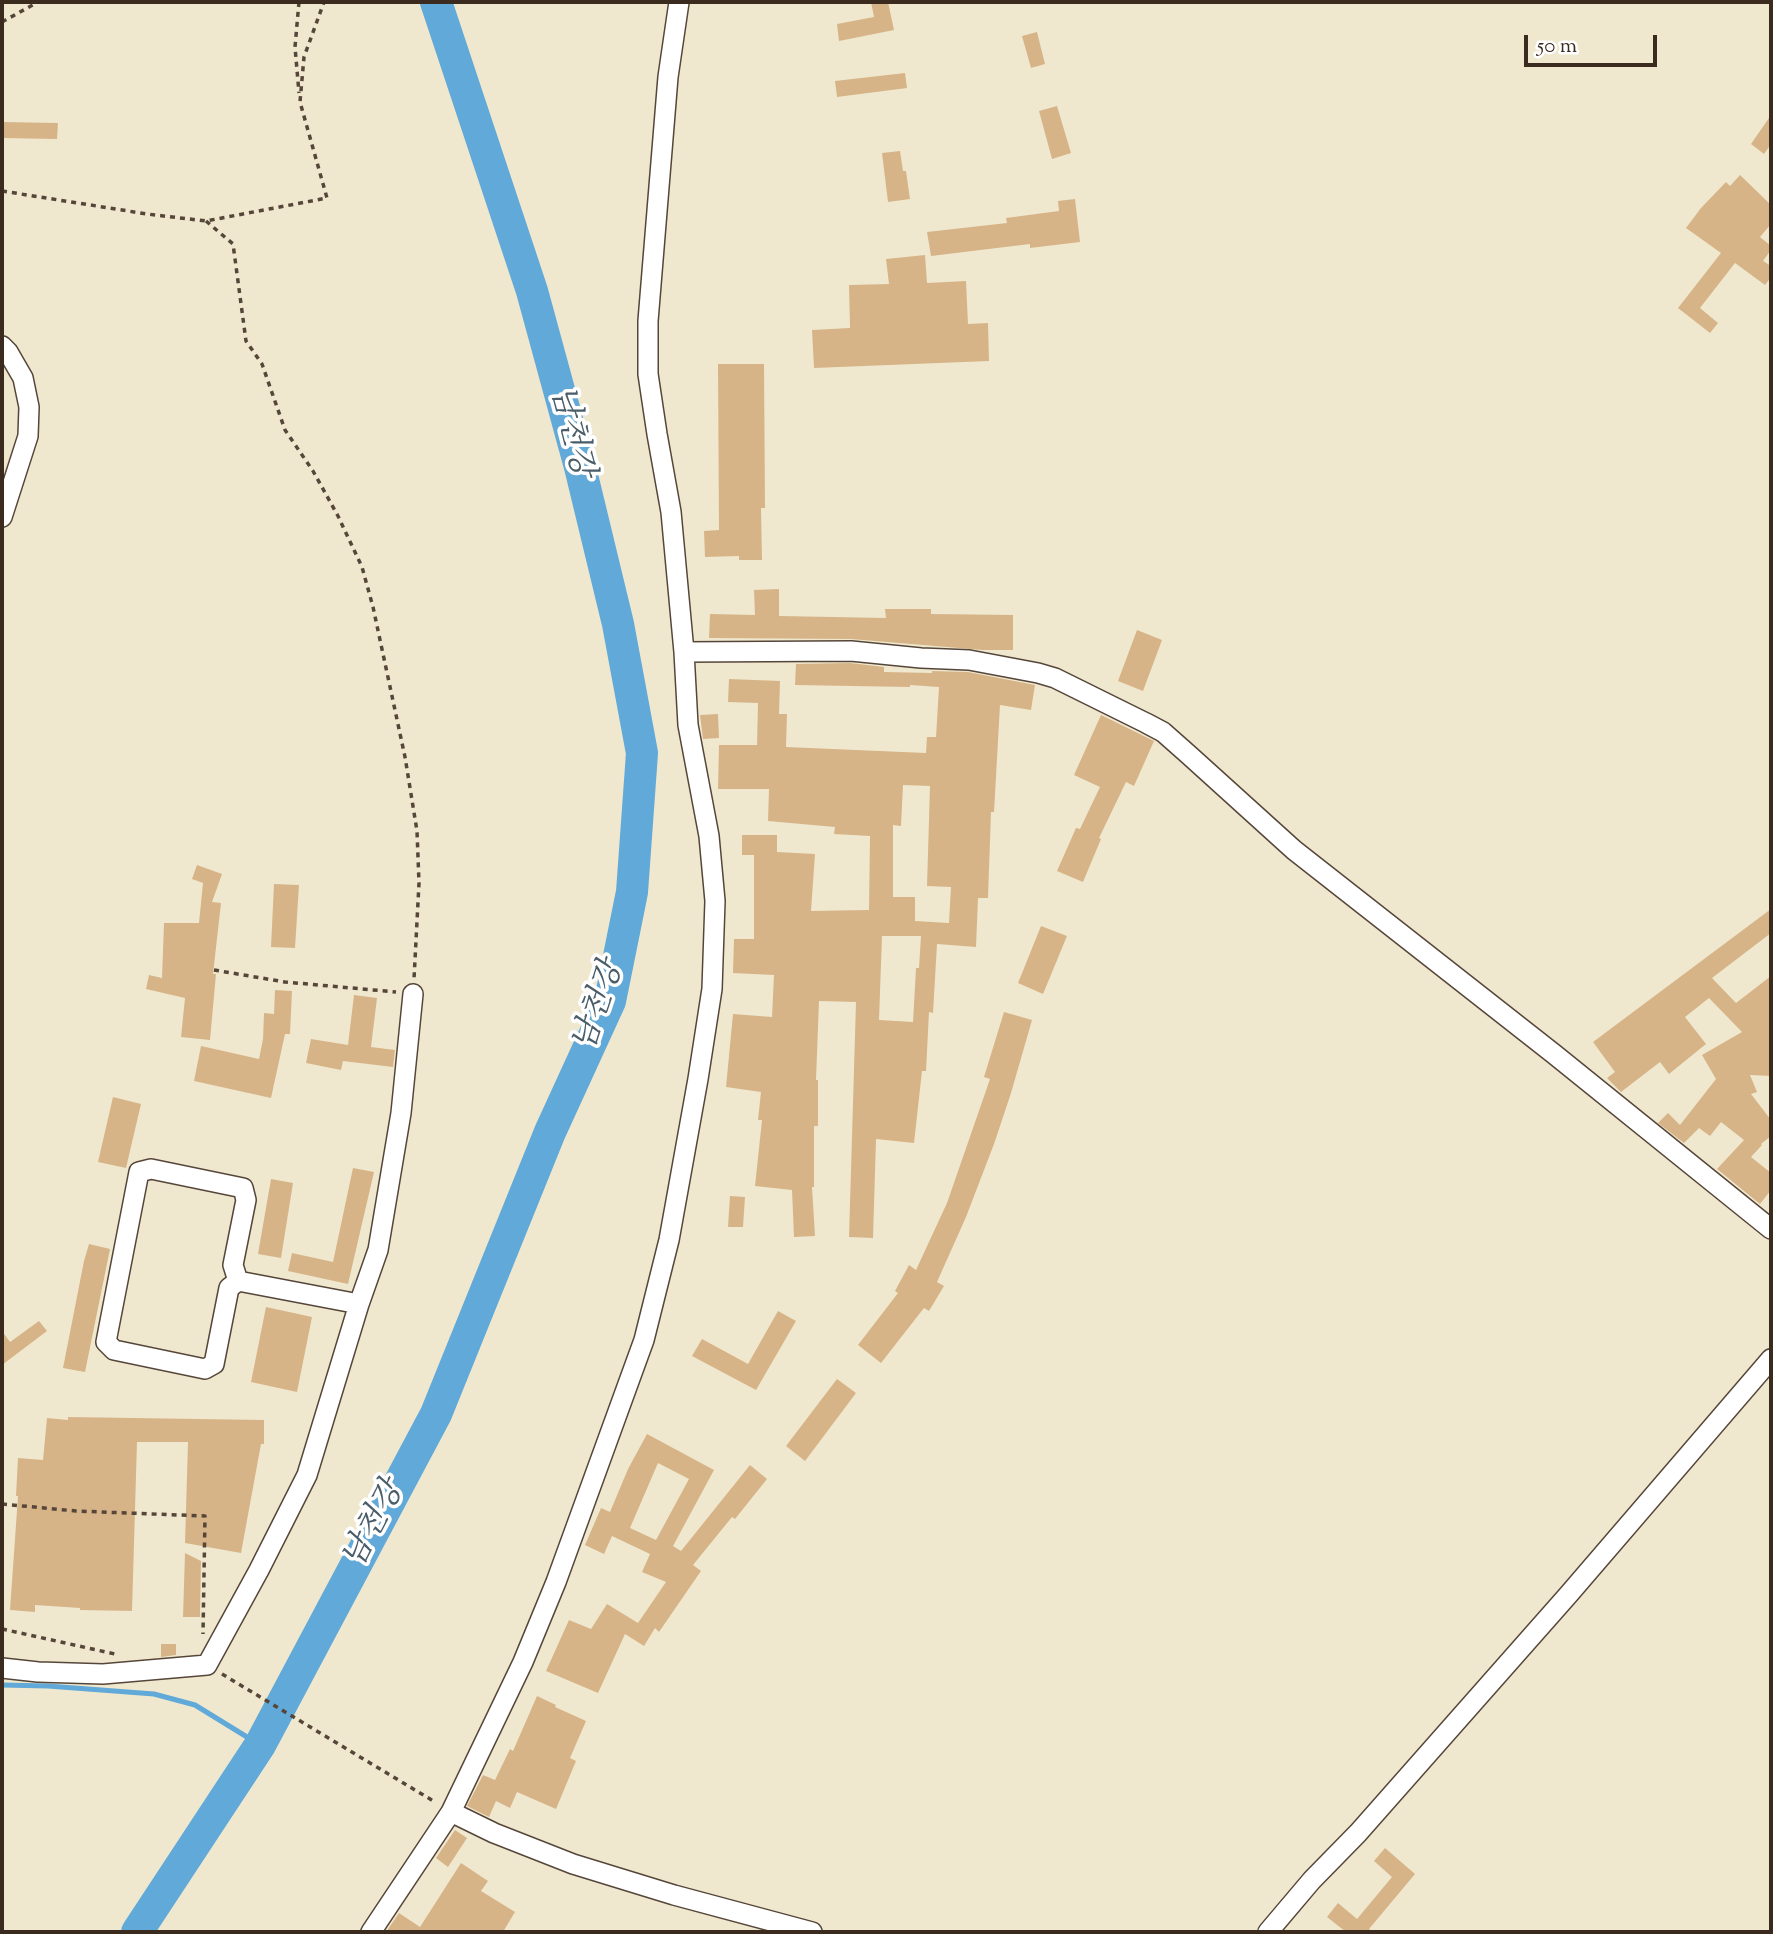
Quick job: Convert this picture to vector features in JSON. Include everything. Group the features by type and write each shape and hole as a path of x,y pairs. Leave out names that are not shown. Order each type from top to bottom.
{"street":[{"path":"371,1932 452,1812 523,1662 556,1582 644,1340 670,1240 698,1079 712,989 715,901 710,849 688,725 671,512 648,374 648,321 668,77 679,2"},
{"path":"2,346 23,378 29,407 28,436 2,517"},
{"path":"684,652 850,651 921,659 969,660 1055,678 1163,732 1294,850 1771,1229"},
{"path":"2,1668 103,1674 207,1665 307,1475 377,1250 401,1114 413,994"},
{"path":"238,1281 233,1265 246,1200 243,1188 151,1169 139,1172 106,1342 114,1350 205,1369 214,1364 229,1288 238,1281 359,1304"},
{"path":"1268,1932 1569,1594 1771,1359"},
{"path":"452,1812 494,1833 573,1864 674,1895 812,1932"}],"path":[{"path":"2,22 38,2"},
{"path":"2,191 206,221 327,198 300,102 295,47 299,2"},
{"path":"300,102 304,57 324,2"},
{"path":"206,221 233,244 246,341 262,364 285,430 313,471 362,568 405,757 417,831 419,883 413,994 285,982 214,970"},
{"path":"2,1504 76,1511 205,1516 203,1634"},
{"path":"2,1629 125,1656"},
{"path":"207,1665 452,1812"}],"building":[{"path":"871,2 888,2 894,30 839,41 837,24 874,17"},
{"path":"1037,32 1045,64 1031,68 1022,36"},
{"path":"905,73 907,88 837,97 835,81"},
{"path":"1057,106 1071,153 1052,159 1039,111"},
{"path":"1771,115 1771,144 1764,154 1751,144"},
{"path":"2,122 58,123 57,139 2,138"},
{"path":"900,151 910,199 888,202 882,153"},
{"path":"1740,175 1771,205 1771,224 1760,237 1771,246 1763,261 1771,266 1771,277 1765,285 1735,263 1700,308 1718,323 1710,333 1678,308 1721,253 1686,228 1726,182 1730,186"},
{"path":"1075,199 1080,242 1030,248 1030,244 931,256 927,232 1007,223 1006,218 1059,211 1058,201"},
{"path":"925,255 927,283 966,281 968,324 988,323 989,361 814,368 812,330 850,328 849,285 889,284 886,259"},
{"path":"718,364 764,364 765,508 761,508 762,560 739,560 739,556 705,557 704,531 719,530"},
{"path":"779,589 779,616 886,618 885,609 931,609 931,614 1013,615 1013,650 851,639 709,638 710,614 755,615 754,590"},
{"path":"1137,630 1162,640 1143,691 1118,681"},
{"path":"850,663 884,667 884,672 968,672 1035,685 1031,710 1000,705 994,812 991,812 988,898 978,898 976,947 937,944 933,1013 929,1012 926,1071 922,1071 914,1143 876,1139 873,1238 849,1237 856,1002 819,1001 816,1080 818,1126 814,1126 812,1187 815,1236 794,1237 792,1190 755,1186 762,1120 758,1120 761,1092 726,1087 733,1014 772,1017 774,975 733,973 734,939 754,939 754,855 742,855 742,835 777,835 777,852 815,854 811,911 869,910 870,836 834,834 835,827 768,821 769,789 718,789 719,745 757,745 758,703 728,702 729,679 780,681 779,714 787,714 786,747 926,753 927,737 936,737 939,687 795,685 796,664","holes":["903,785 930,786 927,886 951,887 949,923 915,921 915,897 893,897 893,825 901,826","882,936 921,936 913,1022 879,1020"]},
{"path":"718,714 719,738 703,739 700,715"},
{"path":"1101,715 1154,741 1134,786 1126,782 1099,838 1101,839 1083,882 1057,871 1076,828 1080,829 1100,787 1074,775"},
{"path":"197,865 222,874 212,902 221,903 213,974 216,974 210,1040 181,1037 185,998 146,989 149,975 162,978 164,923 199,923 203,883 192,879"},
{"path":"274,884 299,885 295,948 271,947"},
{"path":"1771,909 1771,933 1712,978 1736,1003 1771,976 1771,1076 1750,1075 1757,1092 1751,1094 1771,1120 1771,1136 1751,1157 1771,1173 1771,1190 1760,1204 1717,1169 1744,1140 1721,1122 1710,1136 1699,1128 1684,1143 1658,1123 1668,1113 1680,1125 1716,1079 1702,1055 1742,1032 1709,998 1685,1017 1706,1044 1669,1074 1660,1062 1621,1092 1607,1078 1615,1072 1593,1042"},
{"path":"1041,926 1067,936 1043,994 1018,983"},
{"path":"275,990 292,991 290,1034 285,1034 271,1098 194,1081 201,1046 259,1059 264,1013 274,1014"},
{"path":"354,995 377,998 371,1047 395,1050 393,1067 343,1061 341,1070 306,1063 311,1039 348,1045"},
{"path":"1004,1012 1032,1020 994,1144 937,1282 944,1286 929,1311 924,1308 881,1363 858,1345 898,1293 895,1291 909,1265 916,1270 947,1203 990,1079 984,1077"},
{"path":"113,1097 141,1104 126,1168 98,1162"},
{"path":"353,1168 374,1172 348,1284 288,1271 292,1253 333,1262"},
{"path":"271,1179 293,1183 281,1258 258,1254"},
{"path":"730,1196 745,1197 743,1227 728,1227"},
{"path":"89,1244 110,1249 85,1372 63,1368"},
{"path":"266,1307 312,1317 297,1392 251,1382"},
{"path":"778,1311 796,1321 756,1390 692,1356 702,1339 748,1364"},
{"path":"39,1321 47,1331 2,1365 2,1331 10,1342"},
{"path":"837,1379 856,1393 805,1461 786,1446"},
{"path":"68,1417 264,1420 264,1444 261,1444 241,1553 185,1543 188,1442 137,1442 132,1611 80,1610 35,1605 35,1612 10,1610 18,1458 43,1460 47,1418 68,1420"},
{"path":"647,1434 714,1470 673,1546 681,1551 750,1465 767,1479 693,1565 701,1571 659,1632 655,1628 644,1646 625,1634 598,1693 546,1671 569,1620 591,1629 607,1604 638,1623 666,1582 642,1572 650,1554 612,1536 604,1554 585,1545 601,1508 610,1512 628,1469","holes":["658,1463 689,1479 656,1540 630,1528"]},
{"path":"185,1553 201,1561 200,1617 183,1617"},
{"path":"161,1644 176,1644 176,1655 161,1657"},
{"path":"537,1696 586,1721 570,1758 576,1761 556,1809 517,1792 510,1808 496,1801 489,1817 467,1806 483,1775 495,1780 510,1749 513,1751"},
{"path":"455,1830 467,1838 448,1867 436,1858"},
{"path":"1385,1848 1415,1874 1369,1929 1373,1932 1346,1932 1327,1917 1338,1903 1357,1919 1392,1877 1374,1861"},
{"path":"461,1863 488,1881 481,1891 515,1912 503,1932 386,1932 399,1913 420,1927"}],"waterway":[{"name":"남천강","path":"137,1932 260,1745 436,1414 550,1132 610,1001 632,892 642,753 618,624 580,467 532,291 436,2"},
{"path":"2,1685 154,1694 195,1705 260,1745"}]}
